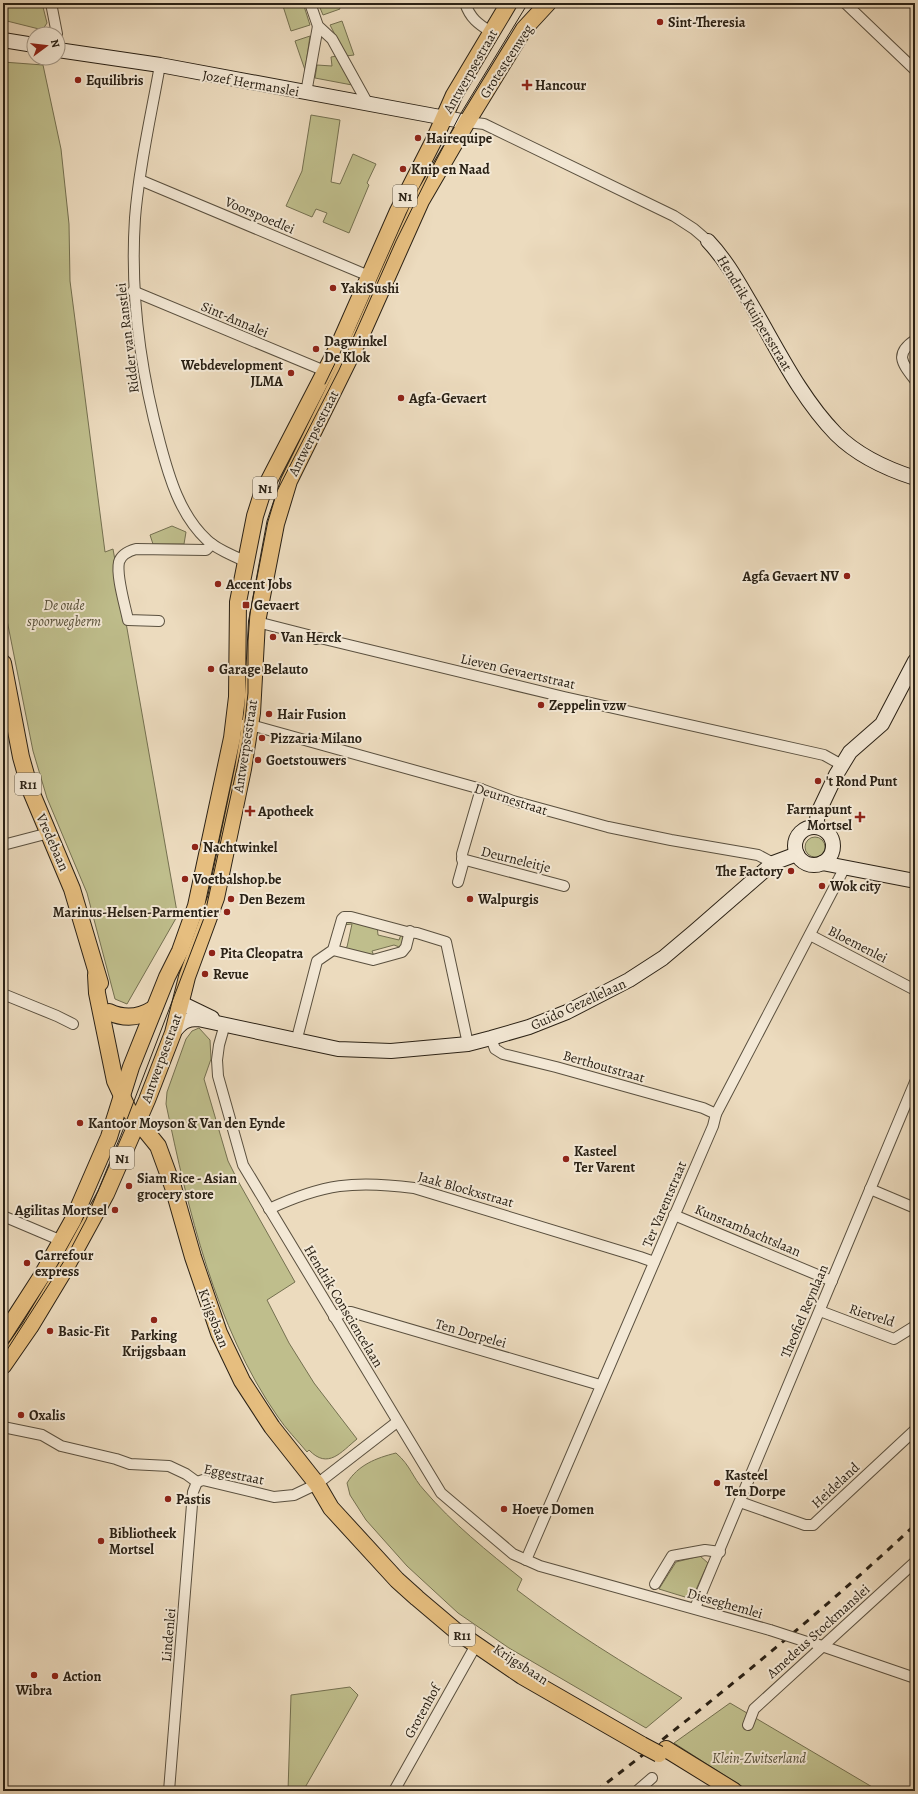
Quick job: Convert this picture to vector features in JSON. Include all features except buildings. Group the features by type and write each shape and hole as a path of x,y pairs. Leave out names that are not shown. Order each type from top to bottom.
{"main road":[{"name":"Antwerpsestraat","path":"126,1080 153,1010 180,951 200,893 234,724 238,676 237,617 255,516 262,494 326,371 398,212 454,95 509,3"},
{"name":"Grotesteenweg","path":"467,122 524,29 548,3"},
{"name":"Antwerpsestraat","path":"3,1336 62,1241 73,1220 109,1137 132,1108 147,1100 173,1033 187,977 216,898 251,726 257,622 281,500 288,480 363,331 421,201 467,122"},
{"name":"Vredebaan","path":"3,667 21,757 30,789 72,889 96,975 104,992 117,1036 132,1108"},
{"name":"Vredebaan","path":"96,975 96,993 115,1081 132,1108"},
{"path":"109,1012 123,1018 143,1014 153,1010"},
{"name":"Antwerpsestraat","path":"3,1366 30,1327 78,1246 106,1194 132,1108"},
{"name":"Krijgsbaan","path":"132,1108 148,1134 158,1146 165,1162 203,1289 219,1333 230,1356 246,1387 272,1427 317,1484 331,1508 398,1580 435,1614 476,1645 522,1676 646,1742"},
{"name":"Krijgsbaan","path":"317,1484 338,1502 399,1569 463,1625 528,1670 646,1742 722,1791"},
{"name":"Krijgsbaan","path":"662,1752 734,1791"}],"street":[{"path":"51,3 55,26"},
{"path":"310,3 318,26 332,39 368,104"},
{"path":"465,3 468,12 475,22 492,32"},
{"path":"845,3 915,70"},
{"path":"306,93 318,26"},
{"path":"3,40 26,44"},
{"name":"Jozef Hermanslei","path":"66,51 160,66 443,118"},
{"name":"Ridder van Ranstlei","path":"160,66 140,180 135,218 133,291 140,352 150,406 167,468 188,518 212,544 246,562"},
{"name":"Antwerpsestraat","path":"443,118 467,122"},
{"name":"Hendrik Kuijpersstraat","path":"467,122 484,124 674,216 694,229 708,241 724,260 797,382 823,420 842,439 866,457 891,470 915,478"},
{"name":"Voorspoedlei","path":"140,180 369,276"},
{"name":"Sint-Annalei","path":"133,291 326,371"},
{"path":"915,340 904,350 902,359 903,364 915,380"},
{"path":"158,621 128,620 119,575 119,562 128,551 136,549 206,550 212,544"},
{"name":"Lieven Gevaertstraat","path":"257,622 308,635 316,639 320,638 572,699 824,755 842,765"},
{"path":"816,828 821,806 842,765 850,752 882,724 915,660"},
{"name":"Deurnestraat","path":"234,724 251,726 481,789 513,801 608,827 671,840 758,855 773,863"},
{"name":"Deurneleitje","path":"458,882 463,864 462,854 481,789"},
{"path":"851,868 832,843 827,832 816,828 808,828 799,835 795,843 797,854 801,860 806,863 813,865 822,863 915,880"},
{"path":"3,845 49,833"},
{"path":"822,863 830,856 832,843"},
{"name":"Guido Gezellelaan","path":"173,1033 182,1022 188,1019 224,1024 296,1042 338,1049 383,1050 468,1044 491,1038 529,1027 567,1012 629,980 663,958 773,863 797,854"},
{"name":"Deurneleitje","path":"462,859 564,886"},
{"name":"Ter Varentstraat","path":"526,1560 600,1385 713,1126 716,1114 810,935 851,868"},
{"path":"296,1042 317,962 333,950 342,919 344,917 351,917 446,942 468,1044"},
{"path":"333,950 373,960 402,952 406,947 410,932"},
{"name":"Bloemenlei","path":"810,935 915,990"},
{"path":"3,994 73,1024"},
{"name":"Guido Gezellelaan","path":"181,1003 224,1024"},
{"name":"Hendrik Consciencelaan","path":"224,1024 218,1045 218,1076 243,1165 441,1493 495,1540 513,1554 526,1560"},
{"name":"Berthoutstraat","path":"491,1038 495,1049 503,1054 556,1067 703,1108 716,1114"},
{"name":"Theofiel Reynlaan","path":"695,1608 720,1552 915,1082"},
{"name":"Jaak Blockxstraat","path":"269,1209 298,1196 342,1185 358,1183 386,1184 414,1188 640,1256 654,1262"},
{"path":"870,1189 915,1208"},
{"name":"Kunstambachtslaan","path":"674,1214 832,1281"},
{"path":"3,1216 62,1241"},
{"name":"Rietveld","path":"820,1311 894,1339 915,1326"},
{"name":"Ten Dorpelei","path":"334,1317 344,1312 351,1312 600,1385"},
{"name":"Eggestraat","path":"3,1427 42,1435 61,1446 116,1459 130,1464 169,1466 186,1474 197,1482 203,1480 274,1497 285,1497 294,1495 317,1484 397,1422"},
{"name":"Heideland","path":"740,1502 805,1525 813,1525 915,1430"},
{"name":"Lindenlei","path":"169,1791 193,1492 197,1482"},
{"path":"655,1584 672,1556 705,1550 720,1552"},
{"name":"Dieseghemlei","path":"526,1560 540,1566 695,1608 823,1646 915,1678"},
{"name":"Amedeus Stockmanslei","path":"748,1725 754,1709 915,1562"},
{"name":"Grotenhof","path":"394,1791 476,1645"},
{"path":"637,1791 652,1778"}],"green space":[{"path":"3,3 42,3 47,23 45,26 27,26 3,20"},
{"path":"282,3 303,3 310,25 291,31"},
{"path":"318,3 338,3 340,9 323,15"},
{"path":"342,21 354,55 346,56 330,25"},
{"path":"310,36 305,70 295,41"},
{"path":"337,56 352,85 315,78 317,65 332,66 331,57"},
{"name":"De oude spoorwegberm","path":"3,62 26,64 26,66 43,66 61,149 69,224 70,281 105,552 113,549 177,912 179,913 127,1004 115,999 87,893 47,798 33,751 3,600"},
{"path":"311,115 340,120 331,182 340,184 353,154 376,164 367,183 369,185 349,233 323,222 327,213 316,209 312,217 286,206 302,171"},
{"path":"172,526 186,532 184,544 153,544 150,535"},
{"path":"815,837 822,840 825,847 822,854 815,857 808,854 805,847 808,840"},
{"path":"345,920 377,925 378,935 399,940 402,932 407,934 402,948 394,945 372,951 374,956 340,950 347,947 352,924 343,925"},
{"path":"199,1028 210,1040 211,1059 204,1079 228,1161 295,1282 267,1300 289,1343 314,1383 357,1439 340,1453 328,1459 322,1459 309,1450 307,1452 278,1417 256,1382 237,1345 221,1306 194,1225 166,1104 167,1092 186,1039 192,1031"},
{"path":"396,1453 405,1462 420,1485 458,1526 522,1579 517,1590 577,1633 682,1698 646,1728 509,1648 458,1613 407,1566 366,1520 350,1495 347,1483 356,1471 381,1457"},
{"path":"700,1556 708,1563 694,1594 685,1597 659,1589 676,1562"},
{"path":"350,1687 358,1695 303,1791 288,1791 291,1695"},
{"name":"Klein-Zwitserland","path":"730,1703 879,1791 749,1791 674,1743"}],"tram line":[{"path":"3,1356 66,1258 86,1220 121,1135 204,918 243,740 248,693 248,641 250,613 267,521 277,491 339,370 396,241 430,172 461,113 528,3"},
{"path":"325,384 342,349"}],"railway":[{"path":"596,1791 759,1662 877,1560 915,1525"}],"place":[{"name":"Sint-Theresia","path":"660,22"},
{"name":"Equilibris","path":"78,80"},
{"name":"Hancour","path":"527,85"},
{"name":"Hairequipe","path":"418,138"},
{"name":"Knip en Naad","path":"403,169"},
{"name":"YakiSushi","path":"333,288"},
{"name":"Dagwinkel De Klok","path":"316,349"},
{"name":"Webdevelopment JLMA","path":"291,373"},
{"name":"Agfa-Gevaert","path":"401,398"},
{"name":"Agfa Gevaert NV","path":"847,576"},
{"name":"Accent Jobs","path":"218,584"},
{"name":"Gevaert","path":"246,605"},
{"name":"Van Herck","path":"273,637"},
{"name":"Garage Belauto","path":"211,669"},
{"name":"Zeppelin vzw","path":"541,705"},
{"name":"Hair Fusion","path":"269,714"},
{"name":"Pizzaria Milano","path":"262,738"},
{"name":"Goetstouwers","path":"258,760"},
{"name":"'t Rond Punt","path":"818,781"},
{"name":"Apotheek","path":"250,811"},
{"name":"Farmapunt Mortsel","path":"860,817"},
{"name":"Nachtwinkel","path":"195,847"},
{"name":"The Factory","path":"791,871"},
{"name":"Voetbalshop.be","path":"185,879"},
{"name":"Wok city","path":"822,886"},
{"name":"Den Bezem","path":"231,899"},
{"name":"Walpurgis","path":"470,899"},
{"name":"Marinus-Helsen-Parmentier","path":"227,912"},
{"name":"Pita Cleopatra","path":"212,953"},
{"name":"Revue","path":"205,974"},
{"name":"Kantoor Moyson & Van den Eynde","path":"80,1123"},
{"name":"Kasteel Ter Varent","path":"566,1159"},
{"name":"Siam Rice - Asian grocery store","path":"129,1186"},
{"name":"Agilitas Mortsel","path":"115,1210"},
{"name":"Carrefour express","path":"27,1263"},
{"name":"Parking Krijgsbaan","path":"154,1320"},
{"name":"Basic-Fit","path":"50,1331"},
{"name":"Oxalis","path":"21,1415"},
{"name":"Kasteel Ten Dorpe","path":"717,1483"},
{"name":"Pastis","path":"168,1499"},
{"name":"Hoeve Domen","path":"504,1509"},
{"name":"Bibliotheek Mortsel","path":"101,1541"},
{"name":"Wibra","path":"34,1675"},
{"name":"Action","path":"55,1676"}]}
